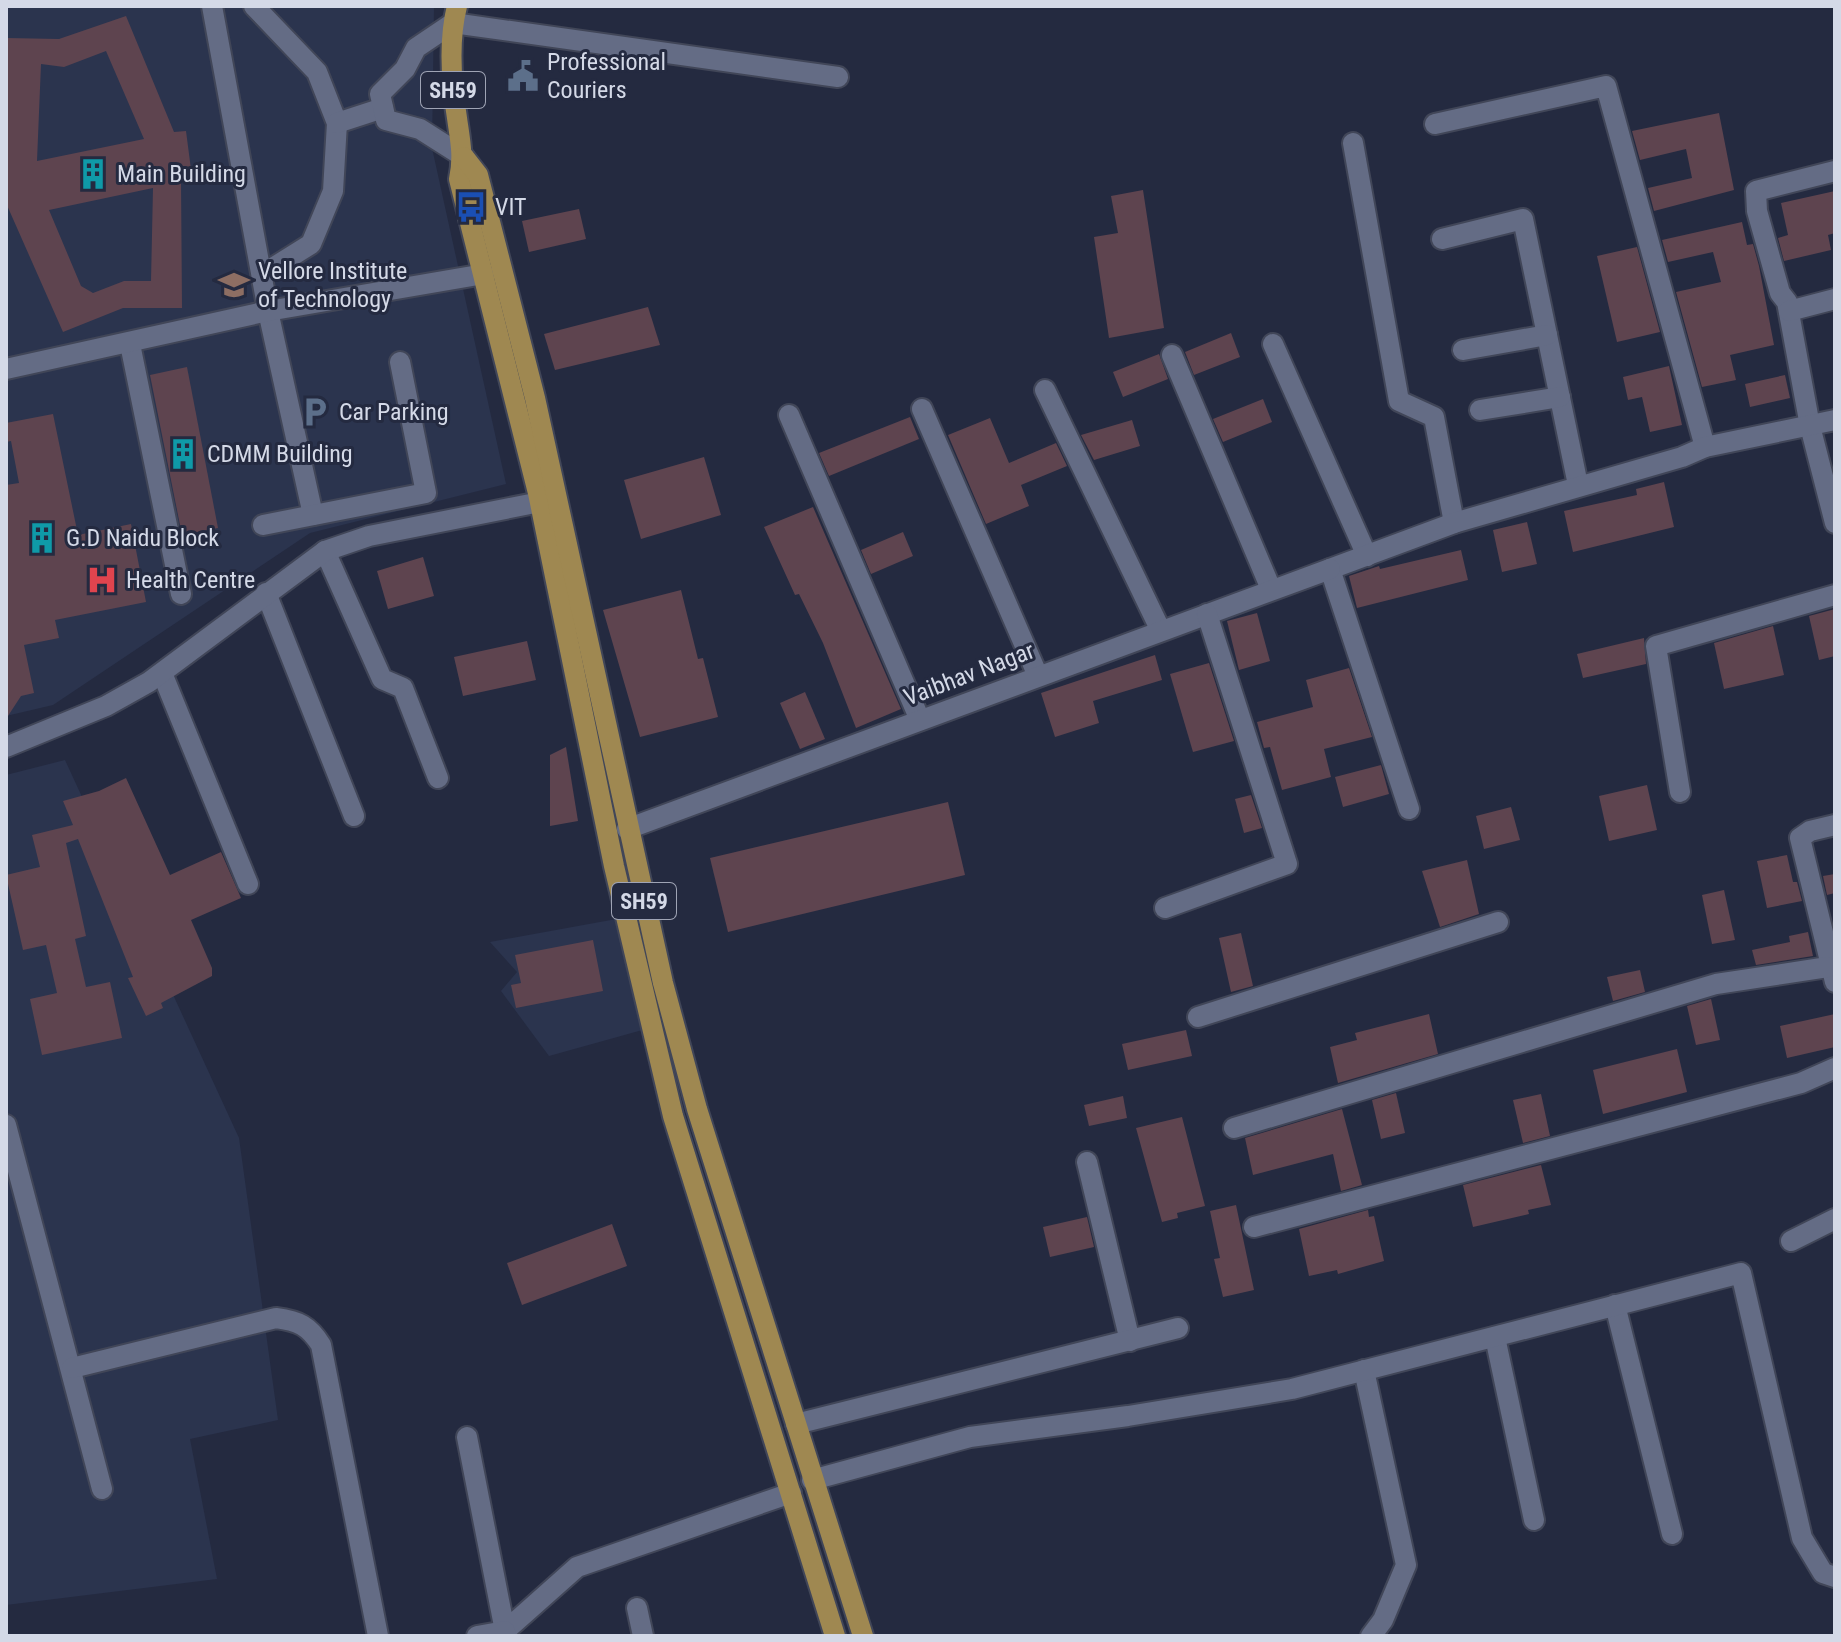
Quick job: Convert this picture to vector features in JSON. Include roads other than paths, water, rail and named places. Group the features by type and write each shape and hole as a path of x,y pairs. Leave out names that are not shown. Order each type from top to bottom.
{"main road":[{"path":"440,6 455,14"},
{"name":"SH59","path":"455,14 453,87 464,157 478,175 535,398 547,501 697,1109 863,1636"},
{"path":"464,157 459,179 547,501 614,866 673,1116 835,1636"}],"street":[{"path":"212,6 268,311 313,515"},
{"path":"254,6 317,72 337,123 333,191 311,244 263,274"},
{"path":"464,157 420,129 386,120 380,94 405,69 416,48 455,14 838,77"},
{"path":"1435,124 1606,86 1705,447"},
{"path":"337,123 383,108"},
{"path":"1353,143 1399,401 1434,417 1454,523"},
{"path":"1835,171 1756,191 1757,211 1780,293 1789,311 1810,426 1835,523"},
{"path":"1442,239 1523,219 1578,485"},
{"path":"6,369 268,311 484,274"},
{"path":"1789,311 1835,299"},
{"path":"1463,350 1547,335"},
{"path":"130,344 181,594"},
{"path":"1273,344 1367,556"},
{"path":"1172,355 1271,589"},
{"path":"263,525 426,493 400,362"},
{"path":"1045,390 1160,629"},
{"path":"1480,410 1560,397"},
{"path":"922,409 1038,676"},
{"path":"789,415 920,720"},
{"name":"Vaibhav Nagar","path":"627,829 1160,629 1454,523 1682,457 1705,447 1835,420"},
{"path":"6,747 106,706 162,673 325,551 369,536 547,501"},
{"path":"325,551 382,679 403,688 438,778"},
{"path":"1330,569 1409,809"},
{"path":"266,593 354,816"},
{"path":"1680,792 1656,646 1835,595"},
{"path":"1165,908 1287,864 1207,614"},
{"path":"162,673 248,884"},
{"path":"1234,1128 1716,984 1832,974 1800,838 1810,831 1835,825"},
{"path":"1198,1017 1498,922"},
{"path":"1254,1227 1801,1083 1835,1068"},
{"path":"6,1125 102,1489"},
{"path":"1087,1162 1130,1341"},
{"path":"1791,1241 1835,1219"},
{"path":"812,1480 970,1437 1277,1392 1741,1273 1802,1538 1823,1573 1835,1577"},
{"path":"1615,1305 1672,1534"},
{"path":"72,1368 276,1318 296,1320 310,1328 321,1345 378,1636"},
{"path":"796,1424 1178,1328"},
{"path":"1495,1337 1534,1520"},
{"path":"1364,1370 1406,1565 1383,1620 1371,1636"},
{"path":"467,1437 506,1633"},
{"path":"477,1636 506,1633 577,1567 588,1561 791,1493"},
{"path":"637,1608 643,1636"}],"place":[{"name":"Professional Couriers","path":"523,76"},
{"name":"Main Building","path":"93,174"},
{"name":"VIT","path":"471,207"},
{"name":"Vellore Institute of Technology","path":"234,285"},
{"name":"Car Parking","path":"315,412"},
{"name":"CDMM Building","path":"183,454"},
{"name":"G.D Naidu Block","path":"42,538"},
{"name":"Health Centre","path":"102,580"}]}
